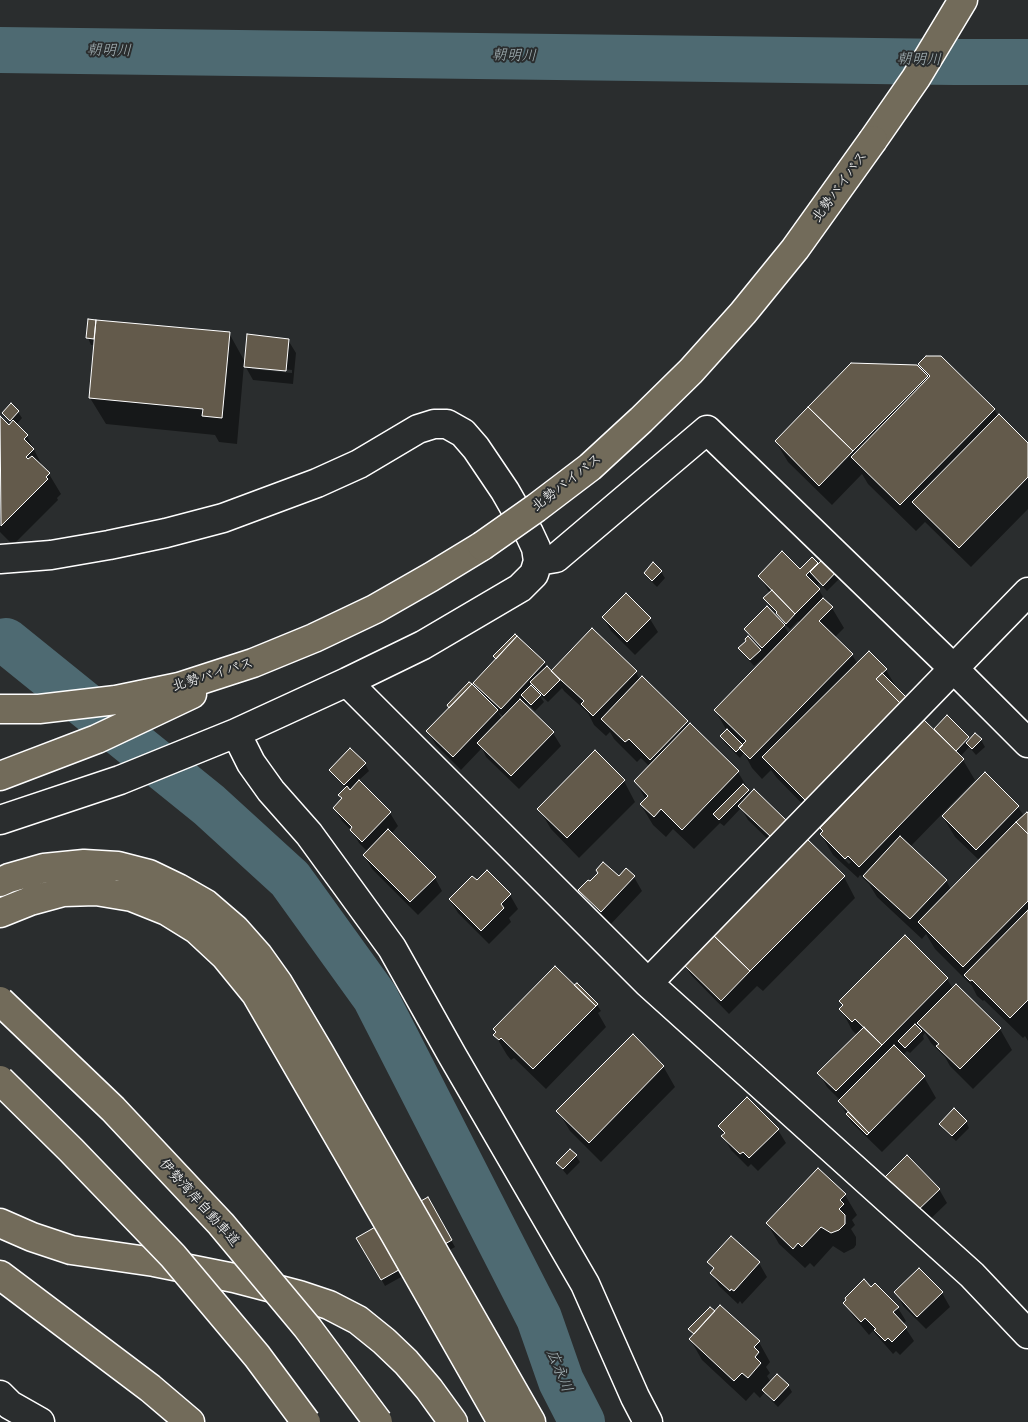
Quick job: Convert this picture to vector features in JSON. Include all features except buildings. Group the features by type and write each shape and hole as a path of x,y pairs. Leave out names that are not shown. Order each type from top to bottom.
{"highway":[{"name":"北勢バイパス","path":"15,703 116,700 179,687 252,663 314,638 375,609 431,578 482,546 536,508 590,467 641,420 692,371 743,313 795,249 916,78 951,3"},
{"path":"0,776 97,739 172,705 252,663"},
{"path":"0,882 44,868 84,864 118,866 149,874 178,888 206,904 235,929 258,955 278,983 531,1422"},
{"path":"0,913 30,900 63,892 96,892 132,897 167,911 196,929 225,956 256,994 396,1234 502,1422"},
{"name":"伊勢湾岸自動車道","path":"0,1001 113,1109 221,1224 308,1327 378,1422"},
{"path":"0,1080 71,1150 173,1256 257,1356 306,1422"},
{"path":"0,1223 32,1237 71,1250 162,1264 234,1278 329,1305 358,1320 384,1341 429,1388 453,1422"},
{"path":"0,1274 150,1388 190,1422"}],"street":[{"path":"0,558 51,555 110,545 223,518 317,483 358,464 418,429 434,424 447,424 463,433 476,448 505,491 530,533 536,548 538,562 534,574 520,588 423,644 347,682 236,733 120,780 0,820"},
{"path":"538,562 556,558 707,430 1028,743"},
{"path":"648,983 1028,592"},
{"path":"347,682 648,983 972,1275 1028,1334"},
{"path":"236,733 251,763 271,791 309,834 392,948 585,1284 648,1422"},
{"path":"3,1403 40,1422"}],"waterway":[{"name":"朝明川","path":"0,50 1028,62"},
{"name":"広永川","path":"6,641 209,805 290,879 375,997 539,1318 561,1381 582,1422"}]}
